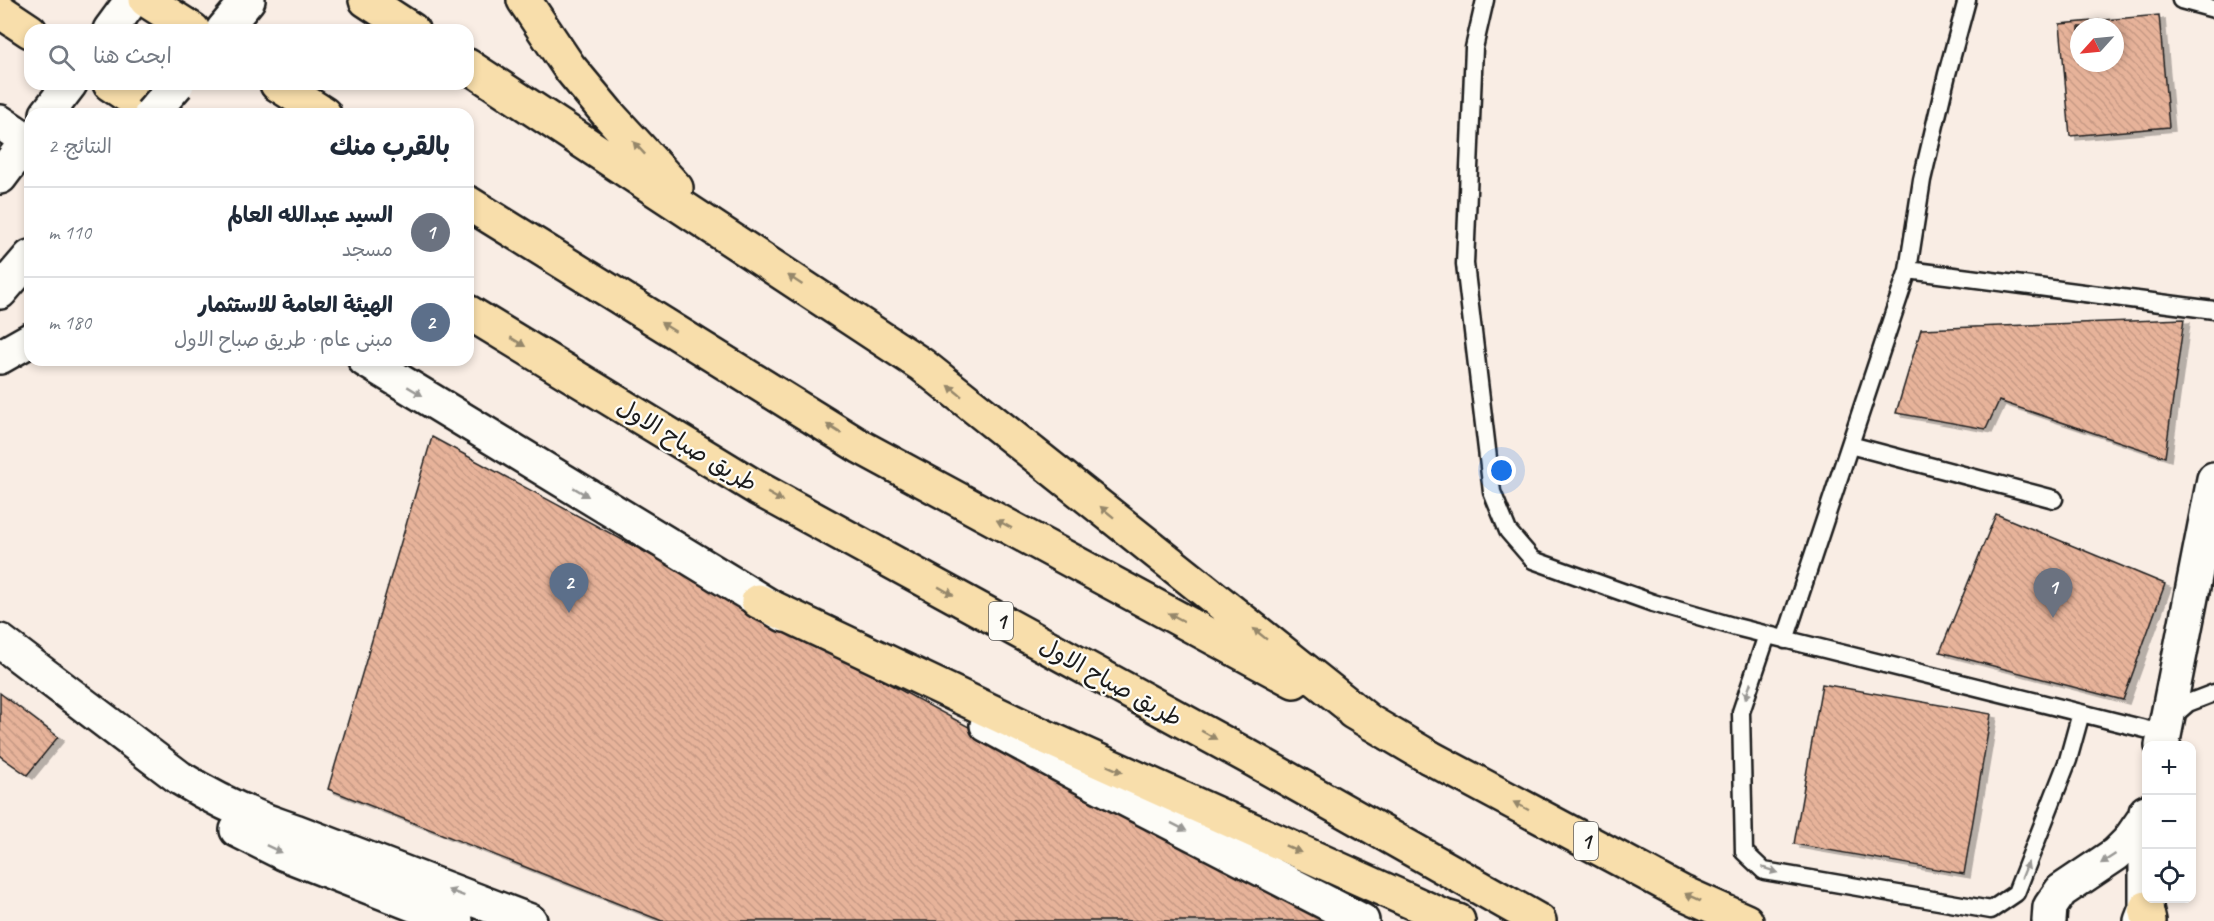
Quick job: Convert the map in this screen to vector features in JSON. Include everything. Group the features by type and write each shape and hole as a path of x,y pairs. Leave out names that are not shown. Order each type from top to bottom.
{"main road":[{"path":"146,0 184,24"},
{"path":"366,0 403,24"},
{"path":"524,0 569,66 608,114 707,222"},
{"path":"0,11 24,27"},
{"path":"474,70 922,365 1371,723"},
{"path":"119,90 144,108"},
{"path":"287,90 315,108"},
{"name":"1","path":"474,207 861,447 1681,892 1746,921"},
{"name":"طريق صباح الاول","path":"474,316 758,488 1249,757 1539,921"},
{"path":"758,601 1039,734 1458,921"}],"street":[{"path":"114,24 132,0"},
{"path":"52,108 65,90"},
{"path":"158,108 172,90"},
{"path":"0,122 24,137"},
{"path":"0,177 24,146"},
{"path":"0,292 24,264"},
{"path":"0,357 24,343"},
{"path":"375,366 758,601 1096,784 1362,921"},
{"path":"2165,734 2214,479"},
{"path":"0,641 180,778 207,795 265,822 295,831 530,921"},
{"path":"0,664 155,783 188,804 285,854 456,921"},
{"path":"2049,921 2050,907 2061,891 2116,854 2128,842 2142,820"},
{"path":"2145,917 2146,849"}],"lane":[{"path":"1485,0 1474,48 1465,264 1492,492 1508,531 1533,560 1653,603 1785,640 2165,734 2188,703 2214,693"},
{"path":"1785,640 1908,270 1922,180 1967,0"},
{"path":"2181,0 2214,9"},
{"path":"1908,270 2214,310"},
{"path":"1850,445 2054,499"},
{"path":"1767,635 1741,712 1744,852 1764,871 1991,910 2016,892 2068,760 2081,713"}],"building":[{"path":"2159,15 2169,127 2070,136 2060,24 2070,23 2070,72 2124,72 2124,18"},
{"path":"2184,319 2165,457 1999,401 1986,429 1896,413 1921,329"},
{"path":"432,437 1328,921 662,921 328,789"},
{"path":"1996,514 2165,584 2123,700 1940,652"},
{"path":"1822,684 1991,714 1964,874 1794,844"},
{"path":"0,693 58,737 27,775 0,756"}],"place":[{"name":"الهيئة العامة للاستثمار","path":"569,613"},
{"name":"السيد عبدالله العالم","path":"2053,618"}]}
